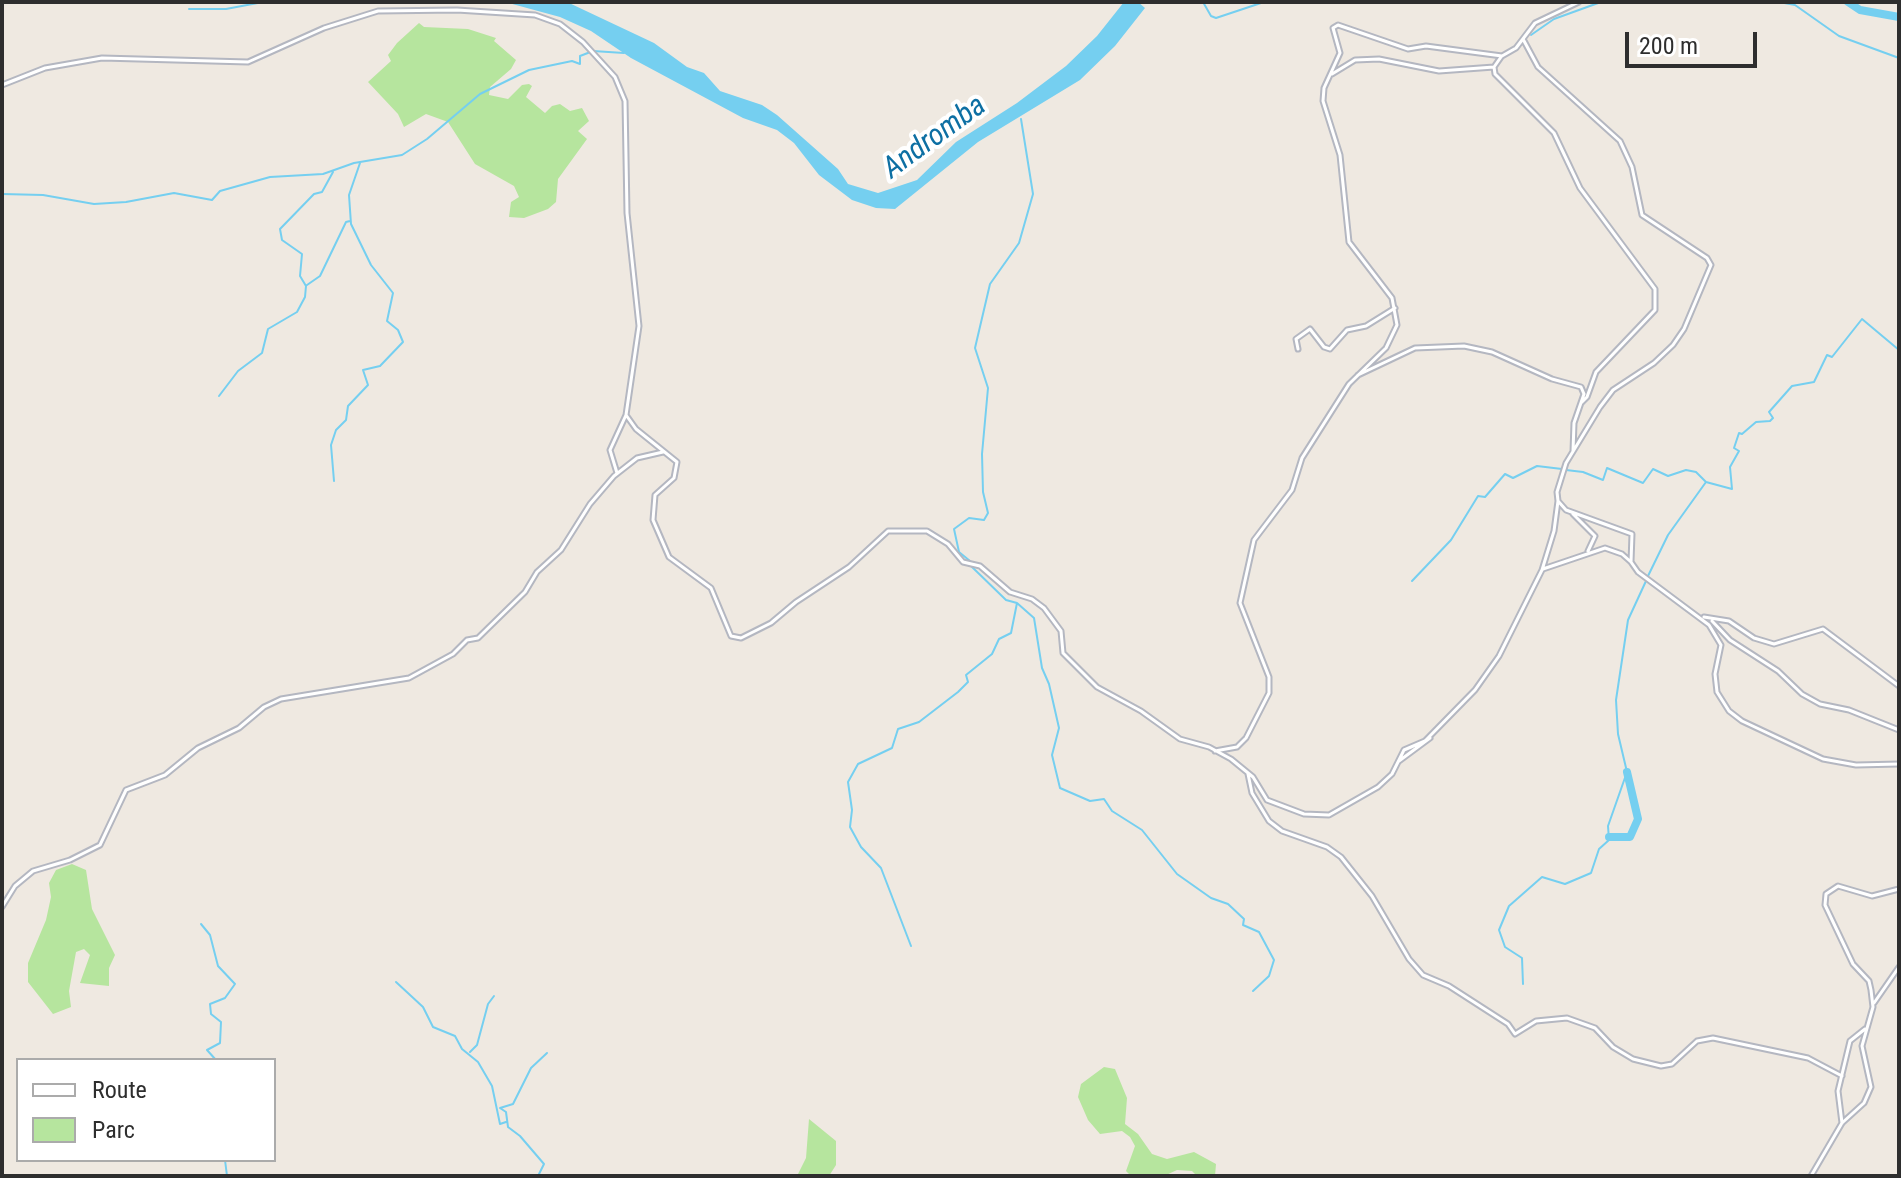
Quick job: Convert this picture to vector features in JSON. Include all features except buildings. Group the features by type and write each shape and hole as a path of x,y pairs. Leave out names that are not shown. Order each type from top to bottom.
{"street":[{"path":"1330,75 1355,60 1379,59 1439,71 1494,67 1535,23 1579,2"},
{"path":"2,85 45,68 102,58 248,62 324,28 378,11 457,10 535,15 560,24 615,77 627,109 627,213 639,326 626,415 610,450 617,473"},
{"path":"1215,751 1237,747 1246,738 1269,693 1269,677 1240,603 1254,540 1293,489 1302,458 1357,375 1394,335 1395,308 1387,289 1349,242 1340,155 1323,101 1324,88 1340,53 1332,32 1338,25 1408,49 1426,46 1502,56"},
{"path":"626,415 677,462 677,471 655,495 652,511 657,535 669,557 711,588 720,616 733,637 748,636 771,623 796,602 849,567 888,531 927,531 948,544 963,562 980,566 1010,592 1032,599 1044,608 1061,631 1063,653 1097,687 1141,711 1180,739 1215,751 1248,774 1274,804 1321,816 1378,787 1404,750 1419,745 1475,690 1499,656 1542,570 1554,531 1557,492 1573,451 1613,390 1665,355 1673,345 1684,329 1711,265 1707,258 1642,215 1632,167 1620,141 1538,67 1523,39"},
{"path":"1494,67 1501,82 1554,133 1589,201 1655,289 1655,310 1596,372 1587,397 1581,403"},
{"path":"1298,349 1296,339 1310,329 1324,347 1330,349 1347,330 1366,326 1395,308"},
{"path":"1357,375 1415,348 1464,346 1492,352 1552,379 1574,383 1584,394 1574,423 1573,451"},
{"path":"2,907 15,886 33,871 70,860 100,845 126,790 165,775 198,748 239,728 264,707 281,699 409,678 453,654 467,640 478,638 525,592 537,572 561,550 590,504 617,473 637,458 663,452"},
{"path":"1558,501 1595,536 1588,551"},
{"path":"1571,512 1632,534 1631,562"},
{"path":"1542,570 1588,551 1613,549 1631,562 1638,572 1712,621 1730,640 1778,671 1802,694 1820,704 1849,710 1899,730"},
{"path":"1701,616 1721,645 1715,674 1717,692 1729,711 1742,721 1823,759 1856,765 1899,764"},
{"path":"1712,621 1729,621 1754,638 1774,644 1823,629 1899,686"},
{"path":"1248,774 1252,793 1269,821 1282,831 1327,847 1341,857 1372,896 1392,935 1423,975 1449,986 1508,1024 1515,1034 1536,1021 1564,1021 1567,1018 1595,1028 1613,1047 1633,1059 1661,1066 1672,1064 1697,1041 1713,1038 1808,1058 1842,1076"},
{"path":"1873,1007 1869,981 1853,964 1825,905 1826,894 1838,886 1872,896 1899,889"},
{"path":"1811,1176 1842,1123 1864,1103 1871,1087 1862,1046 1865,1029 1880,990 1899,967"},
{"path":"1842,1123 1838,1091 1850,1041 1865,1029"}],"green space":[{"path":"419,23 424,27 468,29 496,38 494,41 516,60 511,69 490,87 489,95 508,99 522,85 529,84 532,86 526,97 545,113 552,106 560,104 570,111 582,108 589,121 578,131 587,139 558,179 556,202 548,209 524,218 509,217 511,202 519,197 514,186 475,164 448,122 426,114 404,127 398,114 368,82 391,61 388,55"},
{"path":"72,864 86,870 92,909 115,955 109,968 109,986 80,983 90,955 84,949 76,952 69,991 71,1007 53,1014 28,982 28,963 46,920 51,897 49,883 56,870"},
{"path":"1104,1067 1115,1069 1127,1098 1125,1124 1138,1134 1152,1154 1167,1159 1194,1152 1216,1164 1215,1176 1197,1176 1192,1171 1177,1170 1164,1176 1131,1176 1126,1171 1135,1146 1130,1137 1122,1131 1100,1134 1088,1120 1078,1097 1081,1084"},
{"path":"809,1119 836,1141 836,1165 829,1176 797,1176 806,1158"}],"water":[{"path":"505,2 567,2 654,43 687,67 704,73 720,91 762,105 777,115 838,169 848,184 878,193 917,180 956,142 1017,103 1066,66 1097,36 1124,2 1138,2 1145,8 1115,46 1080,80 978,142 895,209 876,208 852,200 819,175 794,143 777,130 743,118 631,58 591,31 560,17"}],"waterway":[{"path":"189,9 226,9 263,2"},
{"path":"1203,2 1211,16 1216,18 1264,2"},
{"path":"1531,35 1554,19 1601,2"},
{"path":"1779,2 1795,5 1839,36 1899,58"},
{"name":"Andromba","path":"1848,2 1860,10 1899,17"},
{"path":"2,194 43,195 94,204 174,193 212,200 220,191 270,177 323,174 354,163 402,155 427,139 480,94 529,70 572,61 580,64 580,56 593,51 624,53"},
{"path":"970,561 959,552 954,529 969,518 984,520 988,513 983,492 982,454 988,388 975,348 990,284 1019,243 1033,194 1021,119"},
{"path":"334,481 331,445 336,430 346,420 348,406 368,385 363,370 380,366 403,342 398,330 387,321 393,293 371,265 351,224 349,195 360,163"},
{"path":"219,396 238,371 262,353 268,329 297,312 305,297 306,286 300,276 302,254 282,240 280,229 314,194 322,192 333,172"},
{"path":"307,285 320,276 346,222 350,221"},
{"path":"1648,576 1668,535 1706,482 1732,489 1730,467 1739,451 1734,448 1739,433 1742,434 1756,422 1770,421 1773,418 1769,412 1792,386 1814,382 1827,355 1832,357 1862,319 1899,350"},
{"path":"1412,581 1451,540 1478,496 1485,497 1505,474 1513,478 1537,466 1562,469"},
{"path":"1566,470 1583,472 1603,480 1607,468 1643,483 1653,469 1668,476 1686,470 1696,472 1706,482"},
{"path":"911,946 881,868 861,847 850,827 852,810 848,782 858,764 892,748 898,729 919,722 958,692 968,682 966,675 992,654 999,639 1011,633 1017,603 1006,600 971,566"},
{"path":"1523,984 1522,958 1505,947 1499,930 1509,906 1542,877 1565,884 1591,873 1599,849 1609,840 1608,826 1627,772 1618,734 1616,700 1628,620 1646,581"},
{"path":"1017,603 1034,618 1042,668 1059,728 1052,755 1060,788 1090,801 1104,799 1112,811 1142,830 1177,874 1211,898 1228,904 1244,919 1243,925 1259,932 1274,960 1269,976 1253,991"},
{"path":"1609,837 1630,837 1638,819 1627,772"},
{"path":"201,924 210,935 218,966 235,984 225,998 210,1004 211,1014 221,1022 220,1043 207,1050 214,1058"},
{"path":"396,982 423,1007 433,1027 455,1036 462,1049 478,1062 492,1086 500,1124 506,1122"},
{"path":"470,1052 477,1045 488,1004 494,996"},
{"path":"538,1176 544,1164 508,1127 506,1112 500,1108 513,1104 531,1068 547,1053"},
{"path":"225,1162 227,1176"}]}
